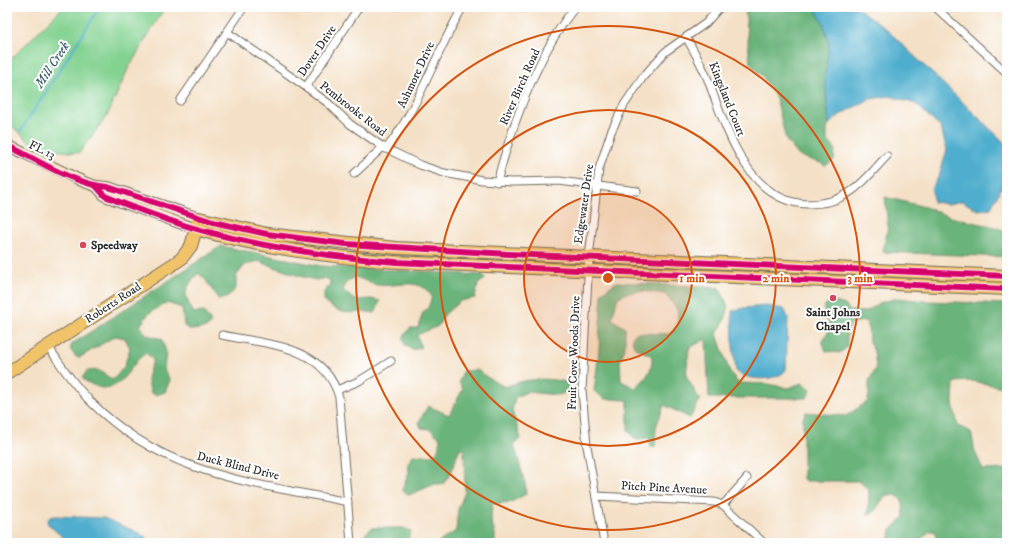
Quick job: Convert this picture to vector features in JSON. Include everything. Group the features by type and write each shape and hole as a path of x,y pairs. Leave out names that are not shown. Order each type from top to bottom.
{"main road":[{"name":"FL 13","path":"7,145 67,174 96,186 108,187 198,223"},
{"path":"198,223 266,234 346,244 396,248 588,258 1007,276"},
{"path":"198,223 265,245 344,258 588,271 1007,289"},
{"name":"Roberts Road","path":"7,373 180,259 191,246 198,223"},
{"path":"860,282 861,269"}],"street":[{"path":"180,101 244,7"},
{"name":"Dover Drive","path":"306,87 358,7"},
{"name":"Ashmore Drive","path":"354,174 385,148 409,116 438,53 463,7"},
{"name":"River Birch Road","path":"498,182 513,130 530,88 553,41 575,7"},
{"name":"Edgewater Drive","path":"588,258 599,170 607,144 633,90 666,52 686,36 706,23 720,7"},
{"path":"935,7 1007,73"},
{"name":"Pembrooke Road","path":"227,32 328,103 350,124 385,148 420,165 444,173 498,182 559,181 637,190"},
{"name":"Kingsland Court","path":"686,36 708,80 735,148 755,177 773,193 784,199 803,204 825,203 836,200 857,188 887,156"},
{"name":"Fruit Cove Woods Drive","path":"588,258 583,412 604,543"},
{"path":"222,336 302,353 324,368 337,390 351,543"},
{"name":"Duck Blind Drive","path":"48,346 90,401 104,414 147,446 209,473 236,480 348,502"},
{"path":"337,390 359,381 391,362"},
{"path":"723,505 747,478"},
{"name":"Pitch Pine Avenue","path":"596,496 714,502 723,505 764,543"}],"green space":[{"path":"63,7 165,7 128,69 107,116 79,153 37,148 7,122 7,63"},
{"path":"745,7 814,7 824,25 829,42 826,101 830,121 827,130 827,140 835,148 834,160 825,166 821,163 799,156 786,140 776,98 763,77 750,63"},
{"path":"885,197 925,207 950,217 995,227 1007,232 1007,257 883,252 888,227"},
{"path":"221,246 321,266 483,275 485,279 478,284 475,298 460,301 445,314 438,326 417,335 421,348 412,350 405,345 403,338 410,328 418,328 423,312 428,308 432,297 427,290 421,286 414,284 377,285 356,277 347,281 343,290 354,300 371,299 380,301 375,313 349,313 338,310 324,301 324,292 330,285 330,281 326,278 316,280 299,276 258,261 245,265 236,276 236,288 228,297 219,300 205,279 198,273 187,288 186,296 194,313 204,312 211,322 206,328 191,330 184,326 182,308 167,303 149,313 140,326 147,335 162,339 166,352 164,370 170,380 165,392 156,395 151,393 147,378 153,360 146,353 134,364 119,382 113,386 106,388 98,387 82,378 87,371 98,370 113,380 124,367 130,348 125,338 115,336 79,358 75,356 70,349 72,344"},
{"path":"617,282 719,288 726,301 727,311 724,321 717,334 729,370 738,383 768,384 788,388 802,383 811,389 807,398 709,398 706,339 689,348 686,376 700,400 690,418 664,405 656,427 655,447 651,447 649,438 635,439 628,430 628,400 605,399 594,391 598,362 602,292","holes":["640,291 665,294 677,309 678,325 670,334 636,333 632,338 634,347 652,356 648,374 635,388 621,381 620,361 625,348 625,328 612,319 618,297 627,293"]},
{"path":"898,298 925,301 1007,304 1007,383 1002,387 972,381 954,382 953,403 958,426 971,432 975,452 983,470 1007,469 1007,543 937,543 935,531 930,531 920,540 905,543 883,543 890,538 891,530 904,517 903,502 896,495 886,495 873,513 868,515 869,490 859,481 806,481 803,479 803,418 806,412 846,416 867,402 869,395 869,381 876,368 874,351 869,342 868,325 865,321 851,323 847,333 847,347 840,353 826,351 822,341 829,331 829,322 823,316 825,305 832,301 845,305 850,311 866,312 879,303"},
{"path":"478,370 488,378 505,387 529,380 545,379 570,383 571,391 558,395 527,392 515,397 512,411 521,438 514,444 525,483 526,494 511,502 492,504 491,520 495,534 495,543 437,543 456,531 458,509 465,492 464,449 460,448 451,473 443,484 435,484 409,495 402,490 409,472 408,463 413,455 432,456 438,450 440,438 430,429 421,428 419,422 428,406 449,415 463,389 459,382 463,371"},
{"path":"372,528 403,528 411,531 407,543 366,543 365,534"}],"water":[{"path":"814,7 856,7 883,26 1007,145 1007,176 991,208 978,210 962,201 948,204 933,202 932,188 939,176 947,150 941,128 916,104 890,96 870,99 840,115 829,124 825,79 829,42 824,25"},
{"path":"767,306 784,309 788,317 786,370 776,377 761,379 747,377 736,371 733,346 732,311 744,308"},
{"path":"50,517 104,518 139,533 154,543 69,543 48,524 47,521"}],"waterway":[{"name":"Mill Creek","path":"20,132 100,7"}],"cycle path":[{"path":"7,145 56,171 83,182 108,187 213,222 267,234 346,244 509,254 1007,276"},
{"path":"96,186 105,196 157,216 198,229 257,244 349,258 396,262 1007,289"}],"place":[{"name":"Speedway","path":"83,245"},
{"name":"Saint Johns Chapel","path":"833,298"}]}
